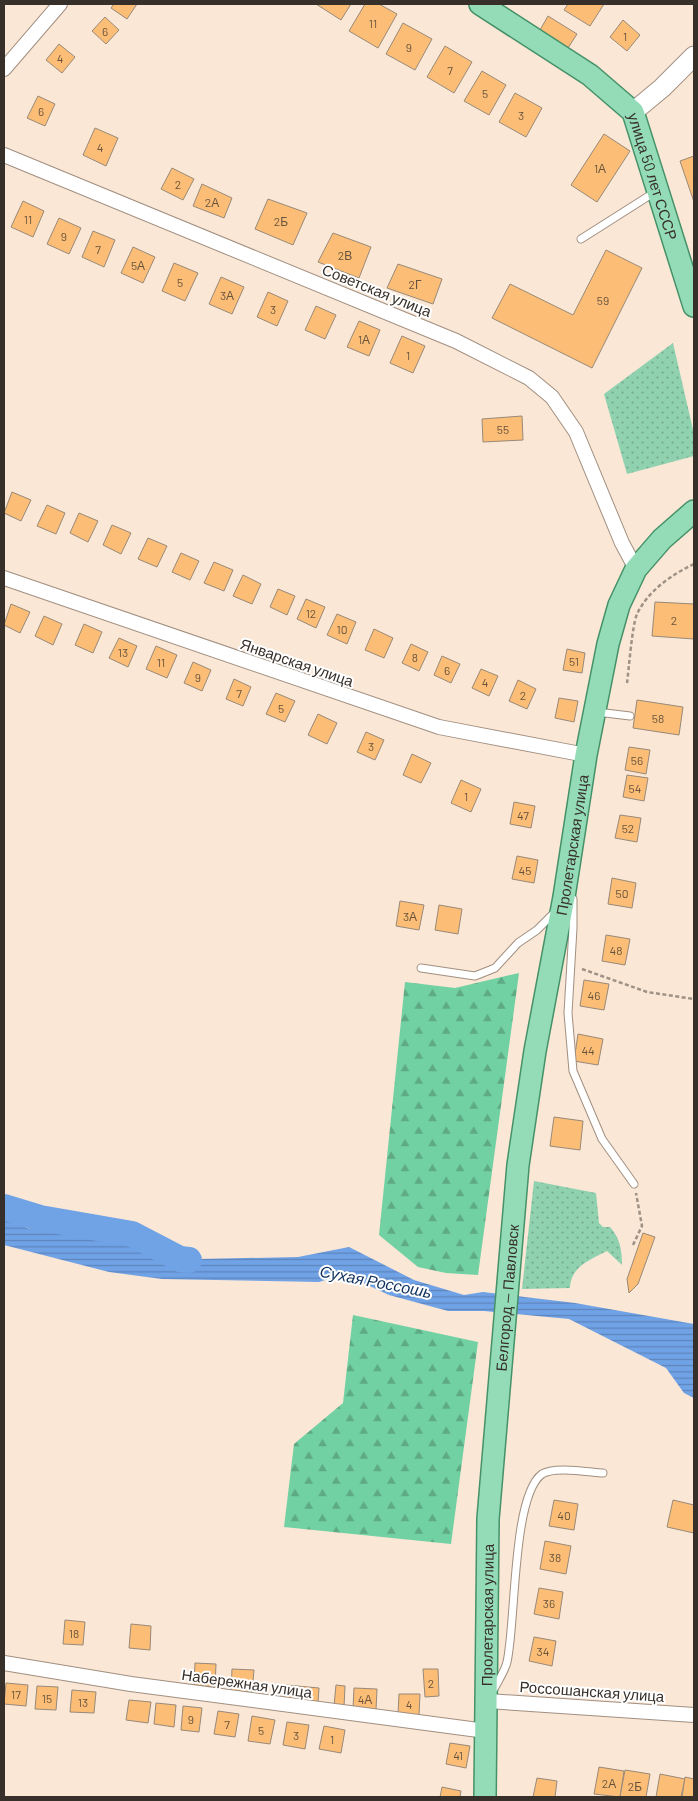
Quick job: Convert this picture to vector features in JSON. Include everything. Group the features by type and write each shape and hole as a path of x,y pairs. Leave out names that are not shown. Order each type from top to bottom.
{"main road":[{"name":"улица 50 лет СССР","path":"480,4 590,75 632,112 694,306"},
{"path":"632,112 662,88 694,56"},
{"name":"Пролетарская улица","path":"518,1165 535,1051 562,904 586,755 610,636 620,605 636,569 662,539 694,511"},
{"path":"662,539 694,524"},
{"name":"Белгород — Павловск","path":"495,1432 518,1165"},
{"name":"Пролетарская улица","path":"485,1797 488,1701 488,1518 495,1432"}],"street":[{"path":"4,69 60,4"},
{"name":"Советская улица","path":"4,155 456,341 529,378 552,397 576,432 622,543 636,569"},
{"name":"Январская улица","path":"4,578 439,727 586,755"},
{"name":"Набережная улица","path":"4,1663 131,1684 486,1732"},
{"name":"Россошанская улица","path":"488,1701 694,1715"}],"lane":[{"path":"581,239 657,191"},
{"path":"594,712 630,716"},
{"path":"571,850 574,928 568,1013 573,1071 602,1139 634,1184"},
{"path":"420,968 475,976 495,968 518,942 537,930 562,904"},
{"path":"488,1701 507,1663 525,1508 532,1487 543,1474 555,1470 602,1473"}],"path":[{"path":"627,683 637,615 658,586 677,572 694,564"},
{"path":"571,965 647,992 694,999"},
{"path":"634,1184 642,1226 634,1245"}],"green space":[{"path":"673,343 694,434 694,456 627,474 604,394"},
{"path":"519,973 478,1275 446,1273 418,1267 379,1235 405,982 455,988"},
{"path":"534,1181 596,1193 599,1223 603,1227 610,1227 616,1235 621,1249 622,1265 607,1251 588,1261 578,1269 571,1280 570,1288 522,1289"},
{"path":"353,1315 478,1342 451,1544 284,1527 294,1444 343,1403"}],"water":[{"name":"Сухая Россошь","path":"4,1213 27,1228 89,1238 115,1231 132,1234 158,1247 198,1259 298,1257 349,1247 414,1280 464,1295 483,1292 575,1303 694,1324 694,1398 684,1393 666,1368 569,1319 484,1311 448,1311 389,1295 344,1274 319,1282 162,1279 109,1272 4,1245"}],"building":[{"path":"114,4 137,4 127,19 111,8"},
{"path":"316,4 351,4 341,20"},
{"path":"365,4 379,4 397,14 378,48 349,31"},
{"path":"568,4 604,4 590,26 564,10"},
{"path":"548,16 577,34 568,48 540,30"},
{"path":"105,17 119,30 106,44 92,31"},
{"path":"623,20 640,35 627,51 610,37"},
{"path":"403,23 432,39 415,70 386,54"},
{"path":"59,44 75,57 62,73 46,60"},
{"path":"445,46 472,62 454,93 427,77"},
{"path":"482,71 506,85 489,115 464,101"},
{"path":"515,93 542,108 526,137 499,122"},
{"path":"38,96 55,104 45,126 27,118"},
{"path":"95,128 118,138 106,166 83,155"},
{"path":"604,134 630,151 597,202 571,185"},
{"path":"694,156 694,202 680,161"},
{"path":"172,168 194,179 183,200 161,189"},
{"path":"202,184 232,198 224,218 193,206"},
{"path":"268,199 307,213 293,245 255,229"},
{"path":"23,201 44,211 33,237 11,227"},
{"path":"59,218 81,228 69,254 47,244"},
{"path":"93,231 115,240 104,267 82,257"},
{"path":"333,233 371,247 359,278 318,262"},
{"path":"133,247 155,257 143,283 121,273"},
{"path":"606,250 642,268 592,368 492,318 510,284 573,315"},
{"path":"174,263 198,273 185,301 162,291"},
{"path":"398,264 442,279 433,304 387,288"},
{"path":"221,277 244,287 232,314 209,304"},
{"path":"268,292 288,301 277,326 257,317"},
{"path":"316,306 336,315 325,339 305,330"},
{"path":"359,321 380,330 369,356 347,347"},
{"path":"402,336 425,346 413,373 390,363"},
{"path":"522,416 523,440 483,442 482,419"},
{"path":"12,492 31,500 21,521 4,513"},
{"path":"47,505 65,513 56,534 37,526"},
{"path":"79,513 98,521 88,542 70,533"},
{"path":"112,525 131,533 121,554 103,545"},
{"path":"148,538 167,546 157,567 138,559"},
{"path":"181,553 199,561 190,580 172,572"},
{"path":"214,562 233,570 224,591 204,583"},
{"path":"243,575 261,584 252,604 233,596"},
{"path":"278,589 295,596 287,615 270,607"},
{"path":"306,599 325,607 316,628 297,619"},
{"path":"655,602 694,604 694,639 652,636"},
{"path":"11,604 30,612 20,633 4,625"},
{"path":"337,614 356,622 347,644 327,635"},
{"path":"44,616 62,624 53,645 35,636"},
{"path":"84,624 102,632 93,653 75,645"},
{"path":"374,629 393,638 384,658 365,650"},
{"path":"119,638 137,646 128,667 109,658"},
{"path":"411,644 428,652 419,671 402,663"},
{"path":"156,646 177,655 167,678 146,669"},
{"path":"567,649 585,653 582,673 563,670"},
{"path":"442,656 460,664 451,683 434,675"},
{"path":"193,662 211,670 202,691 184,683"},
{"path":"481,669 498,676 489,696 472,688"},
{"path":"234,679 251,687 243,706 226,699"},
{"path":"518,680 536,689 527,709 509,701"},
{"path":"276,693 295,701 285,722 266,714"},
{"path":"559,698 578,701 574,722 555,718"},
{"path":"637,700 683,707 679,735 633,728"},
{"path":"318,714 337,723 327,744 308,735"},
{"path":"366,732 384,740 375,760 357,752"},
{"path":"629,747 650,750 646,774 625,770"},
{"path":"412,754 431,763 421,783 403,775"},
{"path":"627,775 648,778 644,801 623,797"},
{"path":"461,780 481,789 471,812 451,803"},
{"path":"514,802 535,806 531,828 510,824"},
{"path":"620,815 641,818 637,842 615,838"},
{"path":"517,856 538,860 534,883 512,879"},
{"path":"612,878 636,883 632,908 608,904"},
{"path":"400,901 424,905 419,930 396,926"},
{"path":"439,905 462,909 458,934 435,930"},
{"path":"606,935 630,939 625,965 602,961"},
{"path":"584,980 609,984 604,1010 580,1006"},
{"path":"578,1034 603,1039 598,1065 574,1061"},
{"path":"554,1117 583,1121 580,1150 550,1146"},
{"path":"643,1233 655,1237 638,1284 629,1293 627,1279"},
{"path":"554,1500 578,1504 574,1530 549,1526"},
{"path":"673,1500 694,1505 694,1533 667,1527"},
{"path":"545,1541 571,1546 566,1574 540,1569"},
{"path":"539,1588 563,1592 559,1619 534,1614"},
{"path":"65,1620 85,1622 83,1645 63,1644"},
{"path":"131,1624 151,1626 150,1650 129,1648"},
{"path":"534,1637 556,1641 552,1666 529,1661"},
{"path":"195,1663 216,1664 215,1687 194,1685"},
{"path":"232,1669 254,1670 252,1692 231,1691"},
{"path":"423,1669 438,1669 439,1696 425,1697"},
{"path":"6,1683 28,1685 26,1706 4,1704"},
{"path":"286,1685 319,1688 318,1703 284,1699"},
{"path":"336,1685 345,1686 344,1707 334,1706"},
{"path":"37,1686 58,1687 56,1710 35,1709"},
{"path":"354,1688 377,1689 376,1710 353,1709"},
{"path":"72,1690 96,1692 94,1713 70,1712"},
{"path":"399,1694 420,1694 419,1715 398,1714"},
{"path":"129,1700 151,1702 148,1723 126,1720"},
{"path":"156,1703 176,1705 174,1727 154,1724"},
{"path":"183,1706 202,1708 199,1732 181,1730"},
{"path":"218,1711 239,1714 235,1737 214,1734"},
{"path":"252,1716 275,1720 270,1744 248,1741"},
{"path":"287,1722 309,1725 305,1749 283,1745"},
{"path":"324,1726 345,1730 341,1753 319,1749"},
{"path":"450,1743 470,1746 466,1768 446,1764"},
{"path":"599,1767 624,1771 620,1797 594,1794"},
{"path":"625,1770 650,1774 646,1797 620,1797"},
{"path":"660,1774 685,1779 681,1797 656,1797"},
{"path":"685,1777 694,1779 694,1797 682,1797"},
{"path":"537,1778 557,1781 555,1797 533,1797"},
{"path":"442,1787 461,1791 460,1797 440,1797"}],"waterway":[{"name":"Сухая Россошь","path":"4,1207 40,1218 132,1234 180,1259 189,1260"}]}
